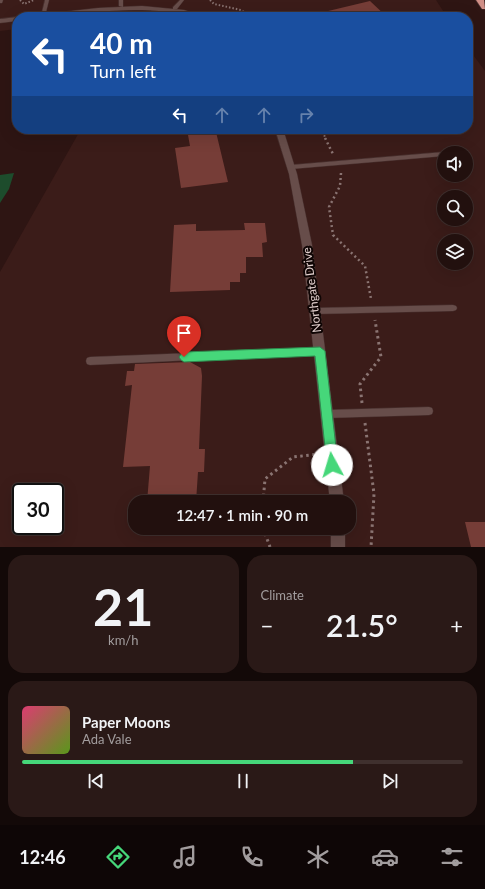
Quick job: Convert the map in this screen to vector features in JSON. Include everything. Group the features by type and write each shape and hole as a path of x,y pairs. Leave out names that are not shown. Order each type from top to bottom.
{"highway":[{"path":"480,0 485,7"}],"street":[{"path":"67,12 121,3 163,6 188,12"},
{"path":"0,21 12,20"},
{"name":"Northgate Drive","path":"281,134 299,196 307,245 336,495"},
{"path":"338,535 338,547"}],"lane":[{"path":"44,12 47,0"},
{"path":"176,8 182,0"},
{"path":"291,167 437,155"},
{"path":"315,311 453,308"},
{"path":"90,361 320,351"},
{"path":"327,414 429,411"}],"path":[{"path":"20,0 24,4 34,0"},
{"path":"210,0 214,4 244,12"},
{"path":"324,134 341,169 340,186 329,207 333,235 365,266 381,357 360,384 374,494 371,547"},
{"path":"264,495 265,479 293,457 331,453"},
{"path":"266,535 270,547"}],"shaded area":[{"path":"0,0 436,0 444,12 12,12 12,30 0,31"},
{"path":"473,55 485,71 485,547 0,547 0,272 78,134 473,134"}],"green space":[{"path":"14,173 9,189 0,203 0,175"}],"building":[{"path":"370,1 382,12 324,12"},
{"path":"216,134 228,182 181,188 175,148 190,146 188,135"},
{"path":"244,223 265,223 267,242 262,243 263,257 246,257 246,273 240,273 240,282 230,282 230,290 170,292 174,225 196,224 196,231 245,230"},
{"path":"190,362 201,368 199,449 205,449 204,472 198,472 196,495 148,495 150,466 123,467 132,385 125,386 127,371 134,371 135,364"},
{"path":"465,522 485,522 485,547 471,547"}],"route":[{"path":"184,357 320,351 332,465"}]}
